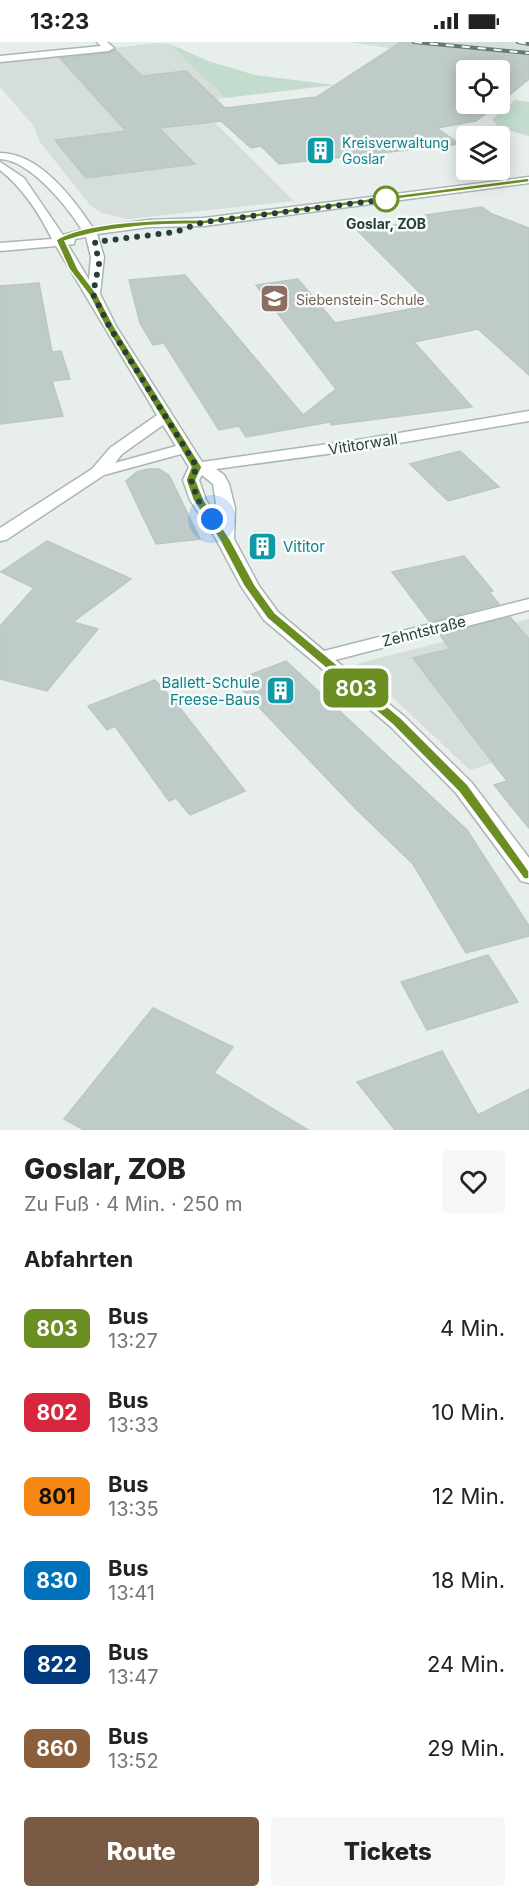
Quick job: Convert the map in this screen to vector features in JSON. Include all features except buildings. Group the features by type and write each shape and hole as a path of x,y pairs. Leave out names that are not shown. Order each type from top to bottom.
{"street":[{"path":"0,59 109,48 102,42"},
{"path":"0,156 14,158 36,172 79,217 91,237 99,264 93,294"},
{"path":"0,165 20,180 60,240 74,269 93,294 109,326 197,467 217,476 228,523 225,539"},
{"path":"0,247 91,237 175,232 204,222 529,180"},
{"path":"0,536 98,472 116,451 166,416"},
{"name":"Vititorwall","path":"197,467 364,444 529,416"},
{"path":"98,472 186,448"},
{"path":"197,467 191,480 198,500 225,539 250,586 271,616 398,722 464,788 529,875"},
{"name":"Zehntstraße","path":"319,658 529,604"}],"shaded area":[{"path":"350,42 529,42 529,62 510,60 413,52"},
{"path":"156,43 170,44 225,98 195,103 294,201 128,219 102,213 90,205 40,142 33,125 0,87 0,61"},
{"path":"529,619 529,752 470,770 357,664"}],"green space":[{"path":"170,44 208,61 255,75 335,85 225,98"},
{"path":"515,100 529,102 529,136 510,130 510,126 497,126 492,119 498,114 510,114 510,104"}],"railway":[{"path":"414,42 529,53"},
{"path":"518,42 529,44"}],"bus line":[{"name":"803","path":"529,180 204,222 172,222 88,231 60,240 74,269 93,294 109,326 197,467 191,480 198,500 225,539 250,586 271,616 398,722 464,788 529,875"}],"place":[{"name":"Kreisverwaltung Goslar","path":"321,150"},
{"name":"Goslar, ZOB","path":"386,199"},
{"name":"Siebenstein-Schule","path":"275,299"},
{"name":"Vititor","path":"262,546"},
{"name":"Ballett-Schule Freese-Baus","path":"281,691"}],"route":[{"path":"212,519 198,500 191,480 197,467 109,326 93,294 99,264 95,242 175,232 204,222 389,199 386,199"}]}
